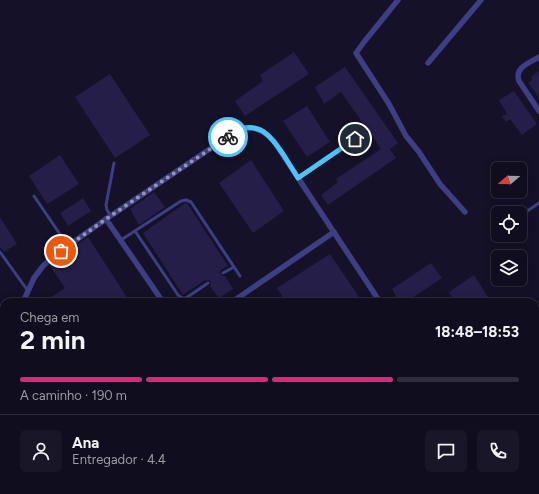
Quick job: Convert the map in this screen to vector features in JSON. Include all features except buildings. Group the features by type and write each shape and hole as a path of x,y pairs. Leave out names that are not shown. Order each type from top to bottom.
{"street":[{"path":"398,0 356,52 389,104 406,136 419,152 440,184 465,212"},
{"path":"428,63 481,0"},
{"path":"539,57 522,67 518,73 518,77 539,111"},
{"path":"25,298 34,278 43,266 55,255 108,217 238,130 253,128 266,134 273,140 377,298"},
{"path":"108,217 121,240 160,298"},
{"path":"238,298 334,232"}],"lane":[{"path":"298,178 355,139"},
{"path":"108,217 106,205 114,163"},
{"path":"34,196 68,246"},
{"path":"121,240 181,201 186,200 191,202 240,276"},
{"path":"527,211 539,203"},
{"path":"135,230 178,295 182,298 186,298 208,283"},
{"path":"0,252 28,291"},
{"path":"223,273 234,267"}],"way so far":[{"path":"61,251 228,137"}],"route":[{"path":"228,137 238,130 245,128 253,128 266,134 273,140 298,178 355,139"}]}
